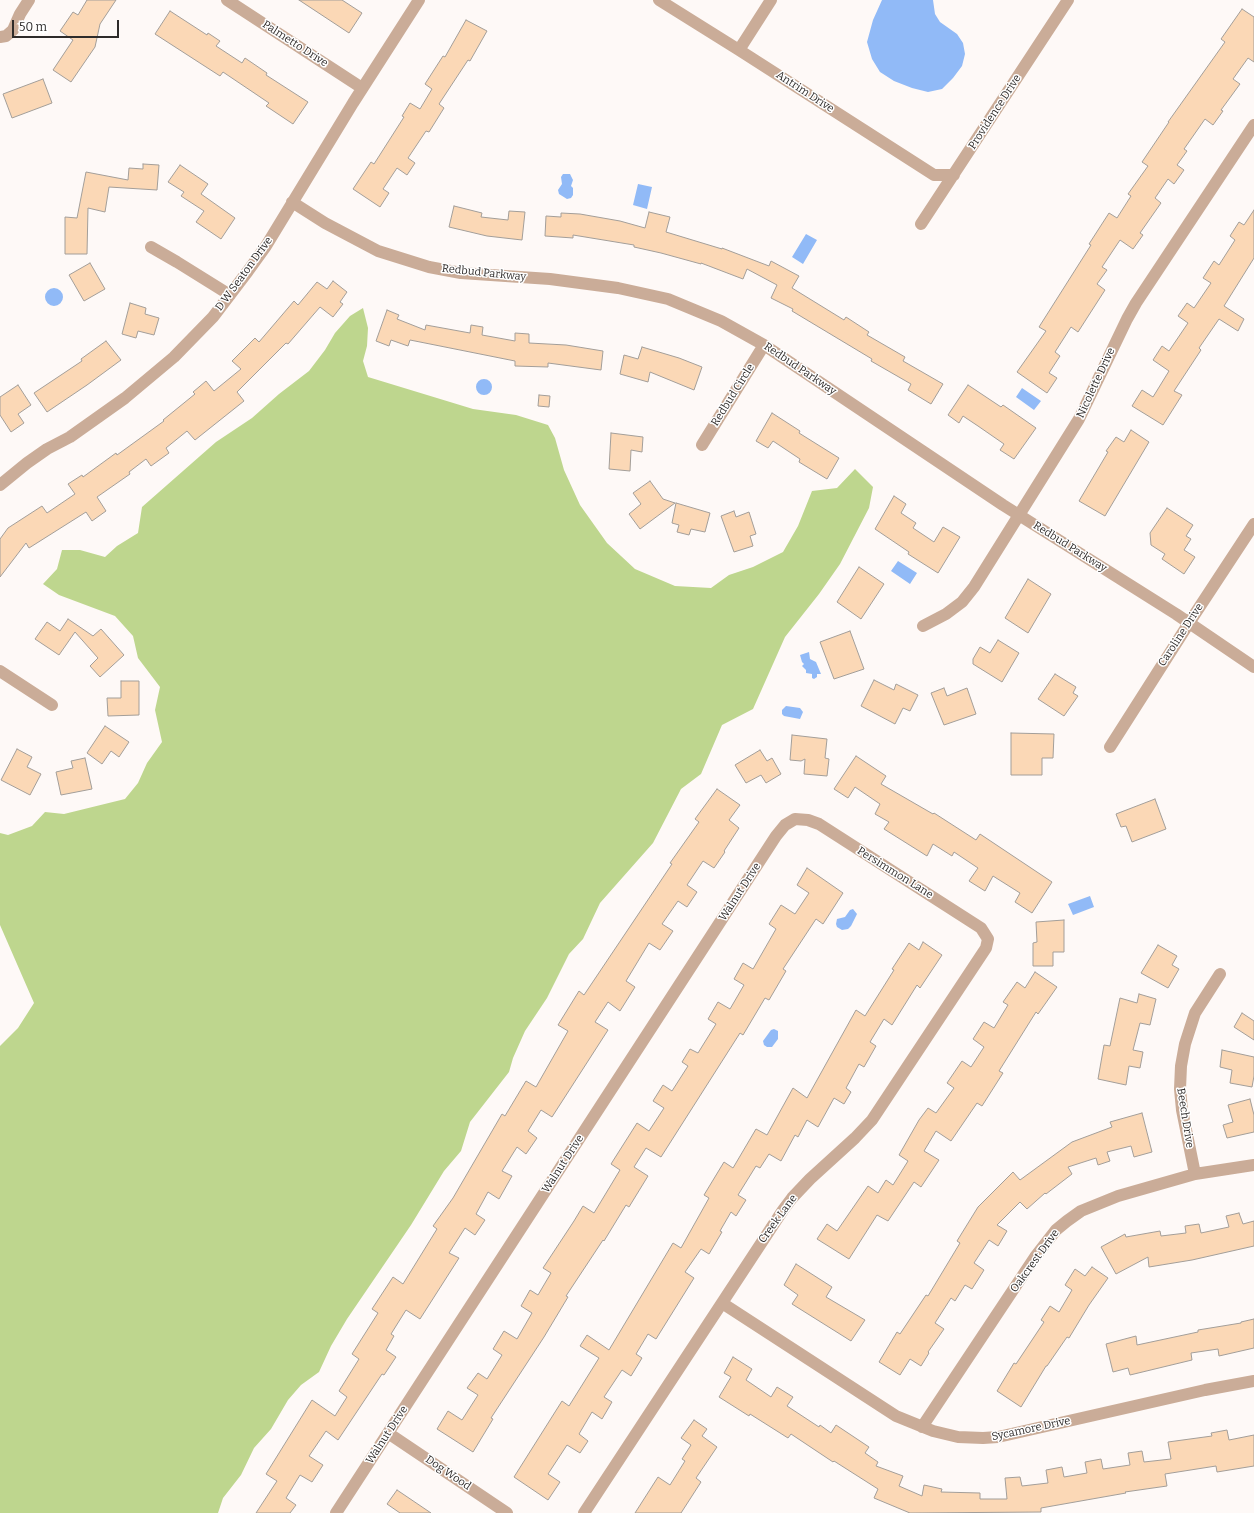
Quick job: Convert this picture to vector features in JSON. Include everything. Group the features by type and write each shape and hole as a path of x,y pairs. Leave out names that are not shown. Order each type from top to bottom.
{"street":[{"path":"0,37 6,36 13,30 20,14 29,0"},
{"name":"Palmetto Drive","path":"227,0 362,88"},
{"name":"D W Seaton Drive","path":"0,485 46,449 70,437 104,414 154,374 193,338 230,295 266,246 362,88 419,0"},
{"name":"Antrim Drive","path":"659,0 934,176 954,175"},
{"path":"739,50 770,0"},
{"name":"Providence Drive","path":"922,224 1068,0"},
{"name":"Nicolette Drive","path":"923,626 946,614 962,602 974,587 1079,418 1117,337 1133,308 1254,125"},
{"name":"Redbud Parkway","path":"292,202 325,223 378,251 429,267 461,273 550,279 618,288 668,299 721,321 764,345 1018,514 1189,623 1254,667"},
{"path":"151,247 230,295"},
{"name":"Redbud Circle","path":"702,445 764,345"},
{"name":"Caroline Drive","path":"1110,746 1254,524"},
{"path":"0,671 52,705"},
{"name":"Persimmon Lane","path":"796,819 808,820 819,824 973,922 981,928 988,939"},
{"name":"Walnut Drive","path":"336,1513 776,836 785,825 796,819"},
{"name":"Creek Lane","path":"584,1513 792,1198 872,1120 981,957 986,948 988,939"},
{"name":"Beech Drive","path":"1196,1174 1182,1110 1180,1089 1181,1066 1185,1044 1195,1013 1220,974"},
{"name":"Oakcrest Drive","path":"922,1427 1035,1257 1056,1230 1067,1221 1081,1211 1118,1196 1196,1174 1254,1165"},
{"name":"Sycamore Drive","path":"722,1303 896,1416 922,1427 958,1436 983,1438 998,1437 1198,1392 1254,1381"},
{"name":"Dog Wood","path":"388,1433 507,1513"}],"green space":[{"path":"363,308 368,328 367,346 363,361 368,377 473,409 516,415 548,425 555,438 564,470 580,505 607,543 635,569 675,586 711,588 729,575 753,567 783,552 798,526 812,491 837,488 855,469 873,487 869,508 840,564 819,594 785,637 753,709 722,725 701,774 681,789 653,843 600,903 583,939 569,954 547,998 525,1031 513,1058 509,1072 470,1122 461,1151 444,1171 411,1225 347,1319 331,1346 319,1372 301,1385 288,1400 271,1429 254,1448 241,1475 223,1498 218,1513 0,1513 0,1046 18,1028 34,1003 0,925 0,833 8,835 32,826 45,812 64,814 125,799 138,783 147,763 162,742 155,710 160,687 138,658 133,636 115,616 59,595 43,584 57,569 62,550 80,550 105,557 117,546 138,533 142,507 216,442 252,418 279,394 309,371 325,350 335,333 350,316"}],"water":[{"path":"882,0 933,0 935,14 940,22 957,34 963,43 965,54 962,66 942,89 928,92 912,88 894,81 880,72 872,59 867,42 873,20"},
{"path":"563,174 570,174 573,180 571,186 573,188 573,195 571,198 567,199 559,194 558,190 562,184 561,177"},
{"path":"638,184 652,187 647,209 633,205"},
{"path":"806,234 817,240 803,264 792,257"},
{"path":"54,288 60,291 63,297 60,303 54,306 48,303 45,297 48,291"},
{"path":"481,379 487,379 492,384 490,393 487,395 481,395 476,390 476,384"},
{"path":"1022,388 1041,401 1034,410 1016,397"},
{"path":"898,561 917,573 910,584 891,571"},
{"path":"809,652 810,659 816,662 821,674 817,674 817,677 814,679 812,678 812,674 806,673 806,670 802,666 804,664 800,655"},
{"path":"786,706 800,708 803,712 800,719 784,716 782,714 782,710"},
{"path":"1090,896 1094,907 1073,915 1068,904"},
{"path":"853,909 857,914 851,926 848,929 842,930 837,927 837,919 845,917 850,910"},
{"path":"774,1029 778,1031 778,1039 772,1047 767,1047 764,1045 763,1041 771,1030"}],"building":[{"path":"87,0 116,0 100,24 95,47 71,82 53,70 73,40 60,31 73,12 78,15"},
{"path":"299,0 342,0 362,13 349,33"},
{"path":"1242,9 1254,17 1254,62 1248,58 1233,79 1240,84 1221,110 1223,111 1213,125 1205,119 1184,149 1187,151 1177,165 1184,170 1174,184 1168,179 1155,198 1161,203 1140,233 1143,235 1133,249 1120,240 1102,267 1107,270 1097,284 1105,290 1078,332 1071,327 1055,352 1060,356 1049,373 1057,378 1047,393 1017,372 1046,331 1039,327 1091,245 1089,244 1109,213 1117,218 1131,196 1128,194 1148,166 1142,162 1168,122 1225,42 1221,39"},
{"path":"170,11 207,35 208,33 220,41 216,46 242,63 245,58 267,73 266,75 308,102 293,124 266,106 269,103 223,72 220,76 155,34"},
{"path":"466,20 487,31 470,61 468,60 439,104 444,108 429,132 426,131 408,158 415,163 407,175 397,168 383,189 389,193 380,207 353,189 371,162 374,164 404,117 402,116 410,103 420,109 432,89 425,84 443,56 445,57"},
{"path":"43,79 52,103 12,118 3,94"},
{"path":"143,164 159,165 157,190 109,187 105,212 88,208 87,254 65,254 65,217 77,218 86,172 128,180 129,168 143,169"},
{"path":"180,165 208,184 201,194 235,218 221,239 196,222 204,211 181,196 184,192 168,182"},
{"path":"454,206 482,213 481,217 508,220 509,211 525,212 522,240 487,236 449,227"},
{"path":"1254,210 1254,258 1224,306 1244,319 1238,331 1219,319 1199,348 1201,350 1174,391 1182,395 1163,425 1132,406 1142,390 1153,397 1169,371 1153,360 1162,346 1169,351 1188,323 1178,316 1187,303 1194,308 1211,283 1203,278 1214,261 1219,265 1235,240 1230,236 1239,222 1244,225"},
{"path":"649,212 670,217 666,232 722,248 769,266 771,261 799,276 792,288 844,320 846,317 869,332 867,335 905,357 903,361 943,384 931,404 908,390 911,384 871,361 872,359 792,311 793,309 771,298 777,285 747,269 743,279 701,263 634,247 634,245 573,235 573,238 545,236 546,216 561,217 561,213 580,214 620,221 645,228"},
{"path":"90,263 105,289 84,301 69,275"},
{"path":"333,281 347,292 340,302 343,304 333,317 320,307 288,344 286,343 237,392 244,401 195,440 187,431 166,448 169,453 151,466 146,459 129,472 130,474 97,497 106,511 92,521 86,512 29,548 26,543 0,577 0,539 8,528 42,506 47,513 75,494 68,484 82,475 83,477 116,453 117,455 164,421 163,420 195,394 193,392 206,381 214,391 241,369 232,361 255,338 259,342 294,301 298,305 317,282 327,289"},
{"path":"130,303 146,308 145,314 159,318 154,335 138,331 136,338 122,334"},
{"path":"387,310 399,315 397,319 425,330 426,325 470,333 471,325 483,327 482,335 515,341 515,333 529,334 529,343 566,345 603,351 601,370 548,363 548,367 515,366 515,361 410,340 408,346 391,340 389,346 376,341"},
{"path":"106,341 121,360 47,412 34,393 82,361 81,359"},
{"path":"642,347 679,358 702,367 694,390 650,372 648,382 620,374 624,355 638,359"},
{"path":"18,385 31,405 18,414 24,423 11,432 0,415 0,397"},
{"path":"968,385 1001,407 1003,405 1036,428 1014,459 1000,450 1004,444 963,416 959,423 948,415"},
{"path":"539,395 550,396 549,407 538,406"},
{"path":"772,413 800,431 799,433 839,458 827,479 799,462 800,459 773,441 768,448 756,441"},
{"path":"1131,430 1149,442 1105,516 1079,501 1108,452 1106,451 1116,437 1124,442"},
{"path":"611,433 643,437 642,452 631,450 630,471 609,469"},
{"path":"650,481 663,499 675,503 640,529 629,514 641,504 633,493"},
{"path":"894,496 906,504 901,513 916,523 913,528 934,542 943,527 960,537 938,573 908,554 909,552 875,529"},
{"path":"676,503 710,513 705,532 691,529 689,535 677,532 679,525 672,523"},
{"path":"1167,508 1193,525 1186,536 1191,539 1184,550 1195,557 1184,574 1162,559 1165,554 1151,545 1150,533"},
{"path":"734,511 736,517 749,512 756,534 750,536 753,546 734,552 721,516"},
{"path":"859,567 884,584 861,619 837,602"},
{"path":"1028,579 1051,594 1028,633 1005,618"},
{"path":"68,619 93,636 101,629 124,655 100,677 90,666 98,658 75,632 59,655 35,639 47,622 60,631"},
{"path":"850,631 864,669 834,679 820,642"},
{"path":"998,640 1019,653 1002,682 973,664 973,659 980,647 990,653"},
{"path":"1055,674 1076,687 1073,693 1078,696 1064,716 1038,699"},
{"path":"874,680 894,690 896,684 918,695 910,711 903,708 895,724 861,706"},
{"path":"121,681 139,681 139,715 108,716 107,698 121,698"},
{"path":"944,688 947,696 967,688 976,714 944,725 931,693"},
{"path":"105,726 129,742 119,757 111,751 102,764 87,753"},
{"path":"1011,733 1054,734 1053,758 1042,758 1042,775 1011,775"},
{"path":"792,735 827,739 825,758 829,759 827,776 804,774 805,759 801,761 790,760"},
{"path":"17,749 32,757 27,767 41,774 30,795 1,780"},
{"path":"760,750 767,761 772,758 781,774 766,783 761,775 746,783 735,765"},
{"path":"856,756 886,776 881,784 933,814 934,813 976,840 980,834 1052,882 1032,913 1015,902 1020,893 993,876 985,891 969,881 978,868 954,852 952,856 933,844 927,856 884,829 889,822 875,814 880,804 855,787 848,798 834,789"},
{"path":"85,758 92,789 61,795 56,772 73,768 71,761"},
{"path":"717,789 740,805 729,820 739,828 724,851 725,852 714,868 703,861 687,885 697,892 687,907 678,901 662,924 673,931 660,950 649,943 626,981 635,987 620,1011 608,1002 595,1022 608,1030 552,1117 541,1110 528,1131 537,1138 526,1154 517,1147 502,1171 512,1176 499,1199 488,1192 476,1214 485,1220 475,1235 465,1228 449,1253 459,1258 420,1319 406,1310 391,1334 394,1336 386,1350 396,1357 384,1375 382,1374 338,1440 326,1431 309,1456 323,1465 312,1482 300,1475 286,1498 296,1505 290,1513 256,1513 277,1481 266,1474 312,1400 335,1416 347,1397 339,1391 359,1359 352,1354 378,1313 372,1309 393,1277 403,1284 437,1229 433,1226 453,1198 502,1114 505,1116 526,1081 536,1087 568,1031 558,1025 579,991 584,995 672,864 670,863 699,822 695,819"},
{"path":"1155,799 1166,829 1132,842 1126,826 1121,827 1116,814"},
{"path":"807,868 843,893 823,924 816,919 783,969 786,971 769,1000 765,998 743,1035 740,1033 661,1157 646,1148 634,1167 648,1176 629,1207 626,1205 604,1241 603,1240 566,1296 568,1297 544,1337 491,1418 493,1419 473,1452 437,1429 448,1411 462,1420 478,1395 467,1388 478,1373 487,1379 502,1355 493,1349 504,1331 517,1339 532,1313 521,1306 530,1290 538,1295 551,1273 543,1268 583,1206 594,1213 620,1170 611,1164 637,1123 649,1131 664,1108 653,1101 663,1085 672,1091 688,1066 682,1062 690,1049 698,1053 716,1024 708,1019 718,1002 730,1009 744,985 734,979 743,963 753,969 776,929 769,924 781,905 795,914 809,893 797,885"},
{"path":"1064,920 1064,952 1053,952 1053,966 1033,966 1033,943 1037,942 1036,922"},
{"path":"923,942 942,955 920,988 917,985 892,1025 884,1019 870,1042 876,1046 864,1067 859,1064 846,1088 851,1092 844,1104 834,1098 818,1127 807,1120 798,1137 795,1135 781,1161 769,1154 760,1168 756,1166 738,1195 746,1200 736,1216 731,1212 720,1231 722,1232 709,1254 701,1249 685,1272 694,1278 656,1339 648,1334 636,1354 642,1358 631,1376 622,1370 604,1397 612,1402 602,1419 592,1412 579,1434 588,1441 580,1453 567,1445 548,1474 560,1482 548,1500 514,1477 562,1401 569,1406 599,1358 580,1346 587,1335 609,1350 673,1243 681,1248 709,1198 704,1195 724,1162 733,1168 756,1129 767,1135 793,1088 807,1098 856,1010 865,1016 909,943 919,950"},
{"path":"1158,945 1177,956 1172,965 1179,969 1168,988 1141,973"},
{"path":"1035,972 1057,987 1038,1014 1036,1012 999,1071 1003,1073 982,1106 977,1103 951,1141 936,1131 924,1151 939,1160 921,1187 914,1182 888,1221 877,1215 849,1259 817,1239 827,1224 837,1231 868,1186 878,1193 886,1180 893,1185 908,1161 899,1155 919,1120 928,1108 936,1113 954,1088 947,1083 962,1061 971,1067 984,1047 973,1039 984,1022 994,1028 1008,1005 1003,1002 1017,982 1025,988"},
{"path":"1139,994 1156,999 1150,1025 1140,1023 1133,1050 1143,1052 1140,1068 1129,1066 1126,1085 1098,1079 1104,1045 1110,1046 1120,998 1137,1003"},
{"path":"1242,1013 1254,1021 1254,1040 1234,1027"},
{"path":"1222,1050 1254,1057 1254,1076 1252,1087 1230,1083 1232,1070 1220,1067"},
{"path":"1250,1099 1254,1115 1254,1132 1227,1138 1223,1125 1233,1122 1228,1105"},
{"path":"1142,1113 1152,1152 1134,1157 1131,1146 1107,1152 1110,1161 1098,1165 1096,1158 1068,1167 1072,1174 1046,1194 1045,1193 1027,1209 1020,1202 997,1225 1007,1231 998,1246 989,1240 974,1263 984,1270 972,1289 965,1285 955,1301 951,1298 935,1323 944,1329 928,1352 929,1353 921,1366 910,1359 900,1375 879,1362 897,1332 900,1334 926,1295 928,1296 960,1243 957,1241 978,1207 1013,1172 1020,1180 1072,1142 1112,1127 1110,1122"},
{"path":"1239,1213 1243,1224 1254,1221 1254,1246 1192,1260 1149,1267 1148,1257 1116,1274 1101,1247 1125,1234 1126,1237 1160,1231 1161,1236 1186,1233 1185,1226 1199,1224 1201,1233 1229,1227 1226,1216"},
{"path":"796,1264 832,1287 826,1297 865,1320 851,1341 792,1304 798,1295 784,1285"},
{"path":"1092,1267 1108,1278 1089,1305 1069,1338 1067,1337 1046,1366 1021,1407 997,1391 1014,1363 1016,1364 1044,1322 1041,1320 1050,1306 1059,1312 1072,1290 1065,1285 1075,1269 1085,1276"},
{"path":"1254,1319 1254,1348 1219,1356 1218,1349 1191,1353 1192,1360 1130,1375 1128,1368 1113,1372 1106,1344 1136,1336 1137,1345 1198,1332 1198,1330 1241,1323"},
{"path":"733,1357 752,1369 746,1380 771,1397 777,1387 793,1397 787,1406 831,1433 836,1425 869,1447 865,1453 878,1462 876,1466 903,1476 899,1486 922,1496 924,1485 942,1489 941,1492 980,1493 980,1499 1007,1499 1005,1478 1020,1477 1022,1486 1048,1483 1046,1470 1062,1467 1064,1477 1087,1473 1085,1462 1101,1459 1103,1469 1130,1465 1128,1453 1142,1451 1144,1462 1171,1459 1168,1442 1212,1436 1211,1433 1227,1430 1229,1440 1254,1435 1254,1466 1217,1472 1216,1466 1165,1474 1167,1486 1125,1492 1126,1493 1041,1508 1041,1512 910,1513 874,1498 878,1489 834,1461 833,1462 791,1434 788,1438 750,1414 749,1416 719,1397 731,1377 724,1373"},
{"path":"694,1420 707,1429 702,1436 717,1447 696,1478 701,1482 681,1513 635,1513 658,1477 670,1485 685,1461 682,1459 691,1445 681,1438"},
{"path":"397,1490 431,1513 400,1513 387,1504"}]}
